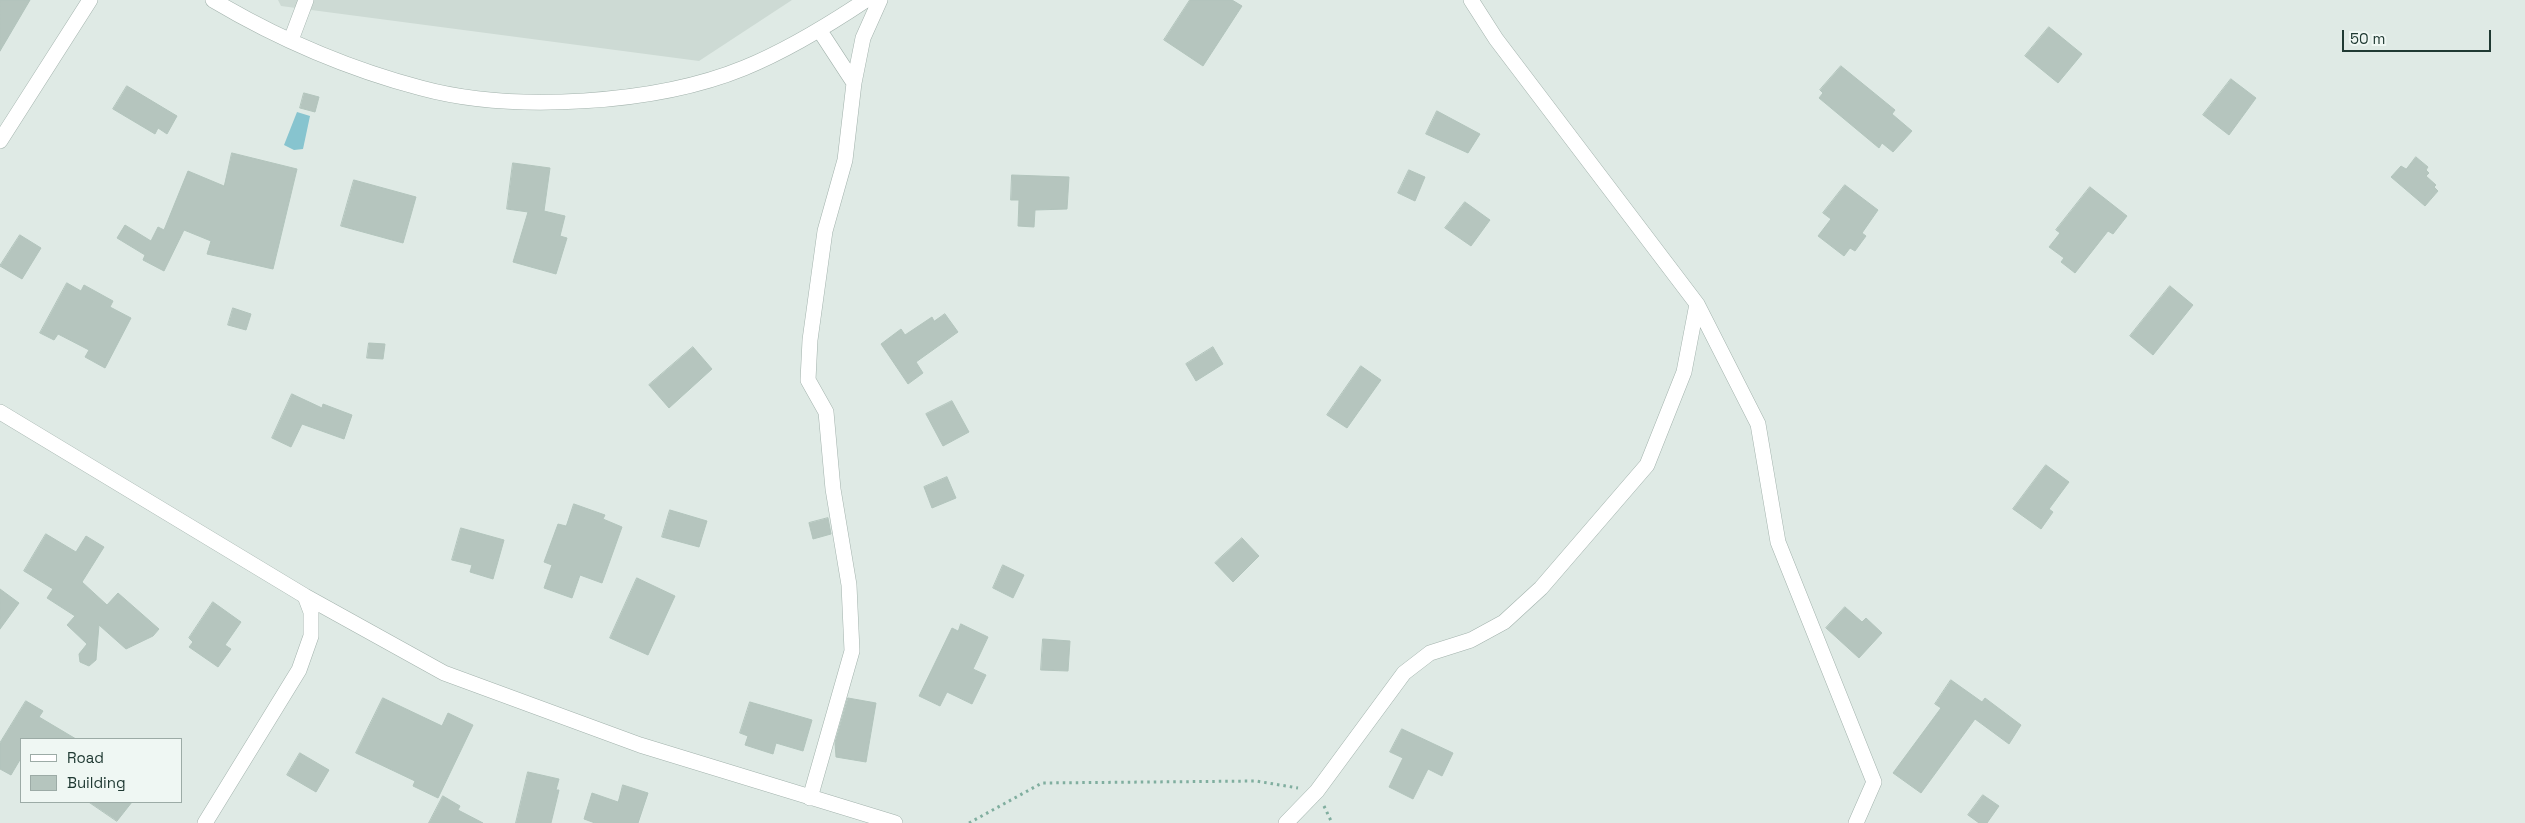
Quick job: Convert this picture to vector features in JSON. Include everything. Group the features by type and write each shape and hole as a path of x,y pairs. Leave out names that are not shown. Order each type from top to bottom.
{"street":[{"path":"0,141 90,0"},
{"path":"213,0 256,25 290,40 357,67 422,88 488,99 554,102 615,99 682,88 744,68 820,31 866,0"},
{"path":"290,40 306,0"},
{"path":"810,798 852,651 849,586 833,489 826,412 808,380 810,340 825,231 845,160 854,83 863,38 880,0"},
{"path":"1471,0 1496,39 1696,304 1758,424 1778,542 1874,782 1856,823"},
{"path":"820,31 854,83"},
{"path":"1286,823 1317,791 1404,673 1430,652 1471,640 1504,622 1541,588 1647,465 1684,372 1696,304"},
{"path":"0,412 305,596 444,673 640,746 895,823"},
{"path":"205,823 299,670 311,636 311,612 305,596"}],"path":[{"path":"969,823 1042,783 1256,781 1317,791 1332,823"}],"shaded area":[{"path":"278,0 792,0 699,61 281,6"}],"water":[{"path":"297,112 310,116 303,149 294,150 284,145"}],"building":[{"path":"0,0 30,0 0,51"},
{"path":"1190,0 1232,0 1242,6 1203,66 1164,40"},
{"path":"2049,27 2082,54 2058,83 2025,56"},
{"path":"1841,66 1895,110 1892,114 1912,131 1893,152 1882,143 1879,148 1819,98 1823,93 1820,90"},
{"path":"2231,79 2256,98 2229,135 2203,115"},
{"path":"127,86 177,116 167,134 158,128 155,134 113,109"},
{"path":"304,93 319,97 315,112 300,108"},
{"path":"1437,111 1480,134 1468,153 1426,134"},
{"path":"232,153 297,169 273,269 207,254 211,241 184,230 164,271 143,260 145,255 117,238 125,225 151,241 158,227 164,230 188,171 224,186"},
{"path":"2416,157 2428,167 2426,170 2429,173 2426,176 2436,185 2434,187 2438,191 2425,206 2391,177 2401,166 2406,169"},
{"path":"513,163 550,168 544,211 565,216 560,236 567,238 556,274 513,262 528,212 507,209"},
{"path":"1409,170 1425,177 1415,201 1398,193"},
{"path":"1012,175 1069,177 1067,209 1035,210 1034,227 1018,226 1019,200 1011,200"},
{"path":"354,180 416,197 403,243 341,226"},
{"path":"1845,185 1878,210 1862,233 1866,236 1855,251 1850,248 1844,256 1818,236 1831,219 1823,213"},
{"path":"2090,187 2127,216 2113,234 2108,231 2075,273 2061,262 2064,258 2049,247 2060,233 2056,230"},
{"path":"1465,202 1490,220 1471,246 1445,228"},
{"path":"20,235 41,248 22,279 0,266"},
{"path":"67,283 81,291 84,285 113,301 110,307 131,318 105,368 85,357 89,350 58,334 54,340 40,333"},
{"path":"2170,286 2193,305 2153,355 2130,336"},
{"path":"233,308 251,314 246,330 228,325"},
{"path":"945,314 958,332 916,362 923,373 908,384 881,344 901,329 905,335 932,317 934,321"},
{"path":"369,343 385,344 383,359 367,358"},
{"path":"693,347 712,369 669,408 649,385"},
{"path":"1213,347 1223,364 1196,381 1186,364"},
{"path":"1361,366 1381,380 1347,428 1327,415"},
{"path":"292,394 322,408 323,404 352,415 344,439 302,424 291,447 272,438"},
{"path":"952,401 969,432 943,446 926,414"},
{"path":"2046,465 2069,482 2049,509 2053,512 2041,529 2013,509"},
{"path":"947,477 956,498 932,508 924,487"},
{"path":"574,504 605,515 603,519 622,527 602,583 580,575 572,598 544,588 552,565 544,562 558,524 566,526"},
{"path":"670,510 707,521 699,547 662,537"},
{"path":"828,518 831,534 813,539 809,523"},
{"path":"461,528 504,540 493,579 470,572 472,565 452,560"},
{"path":"46,534 76,552 86,536 104,547 82,582 107,605 118,593 159,629 153,636 126,649 99,625 96,660 89,666 80,662 79,654 87,644 67,625 75,616 47,598 53,589 24,571"},
{"path":"1242,538 1259,556 1233,582 1215,563"},
{"path":"1003,565 1024,575 1013,598 993,588"},
{"path":"637,578 675,596 648,655 610,638"},
{"path":"0,589 19,603 0,629"},
{"path":"213,602 241,622 225,645 231,649 218,667 189,647 193,642 189,638"},
{"path":"1845,607 1862,622 1866,618 1882,633 1859,658 1826,628"},
{"path":"961,624 988,637 973,669 986,675 972,704 947,692 940,706 919,696 952,628 958,631"},
{"path":"1043,639 1070,641 1068,671 1041,670"},
{"path":"1951,680 1982,702 1985,698 2021,725 2009,744 1975,719 1921,793 1893,773 1941,708 1935,704"},
{"path":"383,698 442,726 448,713 473,725 438,798 413,786 415,781 356,753"},
{"path":"848,698 876,703 866,762 836,757 835,743"},
{"path":"26,701 43,711 39,717 74,738 20,738 20,760 11,775 0,769 0,743"},
{"path":"750,702 812,720 803,751 776,743 773,754 745,745 748,736 740,733"},
{"path":"1402,729 1453,753 1442,776 1428,769 1413,799 1389,787 1403,758 1390,752"},
{"path":"300,753 329,770 316,792 287,775"},
{"path":"528,772 559,779 556,790 559,790 551,823 516,823"},
{"path":"623,785 648,793 638,823 595,823 584,819 592,793 618,802"},
{"path":"1983,795 1999,806 1987,823 1979,823 1968,815"},
{"path":"443,796 460,806 458,810 483,823 429,823"},
{"path":"90,803 131,803 117,821"}]}
